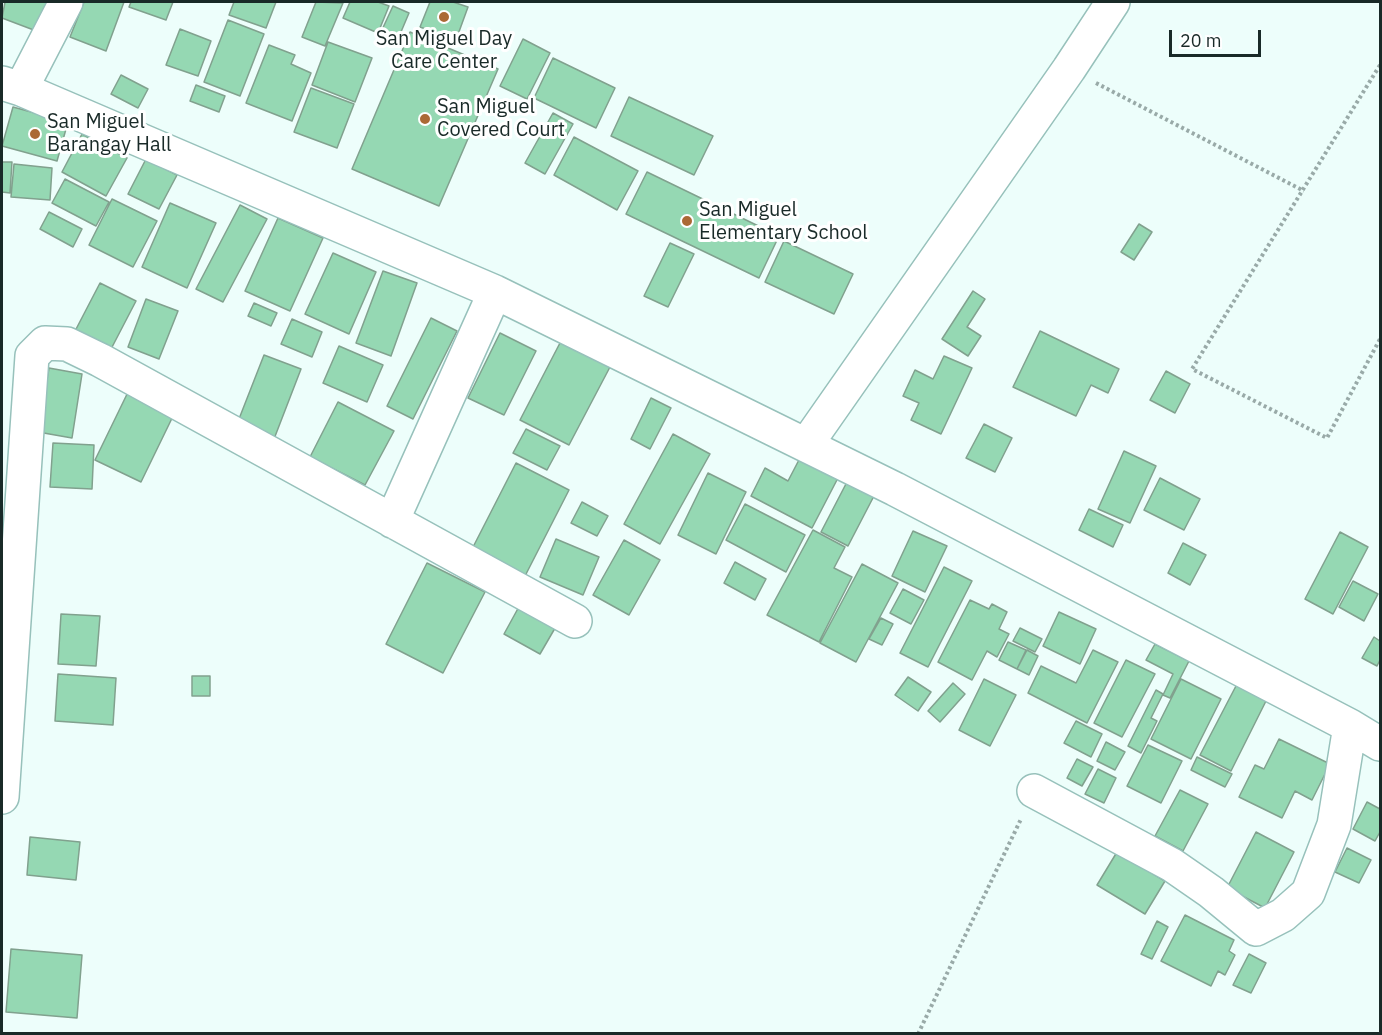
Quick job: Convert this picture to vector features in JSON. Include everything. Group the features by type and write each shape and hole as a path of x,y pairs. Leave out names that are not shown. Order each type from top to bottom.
{"street":[{"path":"66,2 11,86 495,292 806,445 1350,726 1380,744"},
{"path":"806,445 1069,69 1113,2"},
{"path":"392,521 495,292"},
{"path":"2,796 32,356 45,343 67,344 99,360 575,621"},
{"path":"1034,791 1172,866 1211,892 1256,929 1283,915 1308,893 1334,825 1350,726"}],"path":[{"path":"1380,65 1192,369 1327,438 1380,339"},
{"path":"1069,69 1304,191"},
{"path":"918,1034 1034,791"}],"building":[{"path":"5,2 51,2 39,32 2,18"},
{"path":"84,2 124,2 106,51 70,37"},
{"path":"131,2 173,2 166,20 129,7"},
{"path":"234,2 276,2 266,28 229,15"},
{"path":"316,2 343,3 325,46 302,37"},
{"path":"350,2 378,2 389,6 378,33 343,18"},
{"name":"San Miguel Day Care Center","path":"430,2 453,2 468,7 456,40 420,27"},
{"path":"393,6 409,13 398,39 381,32"},
{"path":"228,20 264,34 240,96 204,82"},
{"path":"180,29 211,41 198,76 166,65"},
{"name":"San Miguel Covered Court","path":"410,32 498,69 439,206 352,169"},
{"path":"523,39 550,53 527,99 500,86"},
{"path":"328,42 372,58 355,102 312,85"},
{"path":"269,45 295,55 291,64 311,73 292,121 246,103"},
{"path":"553,58 615,88 596,128 534,98"},
{"path":"121,75 148,89 138,108 111,94"},
{"path":"196,85 225,96 219,112 190,101"},
{"path":"311,88 354,104 337,148 294,132"},
{"path":"629,97 713,136 694,175 611,136"},
{"name":"San Miguel Barangay Hall","path":"13,107 68,122 57,161 2,146"},
{"path":"553,113 573,124 545,174 525,163"},
{"path":"82,134 127,158 106,196 62,172"},
{"path":"574,137 638,171 617,210 554,175"},
{"path":"146,159 177,175 159,209 128,194"},
{"path":"2,162 12,162 10,193 2,192"},
{"path":"14,164 52,168 50,200 11,197"},
{"path":"647,172 779,236 759,278 626,214"},
{"path":"65,179 109,202 96,226 52,203"},
{"path":"112,199 157,221 133,267 89,245"},
{"path":"170,203 216,223 187,288 142,267"},
{"path":"240,205 267,219 223,302 196,289"},
{"path":"49,212 82,229 73,247 40,229"},
{"path":"278,218 323,238 290,311 245,291"},
{"path":"1139,224 1152,232 1134,260 1121,252"},
{"path":"784,241 853,274 834,314 765,282"},
{"path":"670,243 694,254 668,307 644,296"},
{"path":"333,253 376,272 349,334 305,314"},
{"path":"383,271 417,283 391,356 356,343"},
{"path":"100,283 136,301 110,351 74,333"},
{"path":"973,291 985,299 967,327 981,336 968,356 942,339"},
{"path":"146,299 178,311 159,359 128,347"},
{"path":"254,303 277,313 271,326 248,316"},
{"path":"431,318 457,331 413,419 387,406"},
{"path":"292,319 322,332 312,357 281,344"},
{"path":"1040,331 1119,369 1108,393 1091,385 1076,416 1013,387"},
{"path":"500,333 536,351 504,415 468,398"},
{"path":"561,341 610,367 569,445 520,420"},
{"path":"339,346 383,365 367,402 323,383"},
{"path":"264,355 301,369 274,439 237,424"},
{"path":"944,356 972,368 941,434 911,420 919,403 903,396 915,370 933,379"},
{"path":"49,368 82,374 72,438 38,432"},
{"path":"1166,371 1190,384 1175,413 1150,400"},
{"path":"130,388 176,410 141,482 95,460"},
{"path":"651,398 671,408 650,449 631,439"},
{"path":"338,402 394,431 365,485 310,457"},
{"path":"984,424 1012,438 995,472 966,458"},
{"path":"526,429 560,446 547,470 513,453"},
{"path":"673,434 710,454 660,544 624,524"},
{"path":"53,443 94,445 92,489 50,487"},
{"path":"1124,451 1156,466 1130,523 1098,509"},
{"path":"801,456 839,476 812,528 751,496 765,468 788,481"},
{"path":"516,463 569,490 524,578 471,551"},
{"path":"708,473 746,492 716,554 678,535"},
{"path":"1160,478 1200,499 1184,530 1144,510"},
{"path":"848,480 875,494 848,546 821,532"},
{"path":"582,502 608,516 597,536 571,523"},
{"path":"745,504 805,535 786,572 726,540"},
{"path":"1089,509 1123,525 1113,547 1079,530"},
{"path":"813,530 845,547 834,568 852,577 819,642 767,615"},
{"path":"913,531 947,546 925,592 892,576"},
{"path":"1340,532 1368,547 1333,614 1305,599"},
{"path":"556,539 599,557 583,595 540,577"},
{"path":"624,540 660,560 629,615 593,595"},
{"path":"1183,543 1206,555 1190,585 1168,573"},
{"path":"735,562 766,579 755,600 724,583"},
{"path":"427,563 485,592 443,673 386,644"},
{"path":"862,564 898,583 856,662 820,643"},
{"path":"944,567 972,581 928,667 900,653"},
{"path":"1353,581 1378,594 1364,621 1339,607"},
{"path":"903,589 924,600 911,624 890,613"},
{"path":"970,600 989,609 992,604 1007,612 999,629 1009,634 997,657 987,651 972,680 938,662"},
{"path":"521,603 558,623 540,654 504,634"},
{"path":"1059,612 1096,629 1080,664 1043,646"},
{"path":"61,614 100,616 96,666 58,664"},
{"path":"881,618 893,624 882,645 869,639"},
{"path":"1020,628 1042,639 1035,652 1013,641"},
{"path":"1374,637 1380,641 1380,660 1377,666 1362,658"},
{"path":"1008,642 1026,650 1017,669 999,660"},
{"path":"1155,644 1189,661 1170,698 1163,695 1173,674 1146,660"},
{"path":"1027,650 1038,656 1029,675 1017,669"},
{"path":"1093,650 1118,662 1087,723 1028,693 1041,666 1076,683"},
{"path":"1126,660 1155,674 1122,737 1094,723"},
{"path":"58,674 116,678 113,725 55,721"},
{"path":"192,676 210,676 210,696 192,696"},
{"path":"908,677 931,692 918,711 895,695"},
{"path":"984,679 1016,695 990,746 959,730"},
{"path":"1181,679 1221,699 1191,759 1151,739"},
{"path":"953,683 965,694 940,722 928,711"},
{"path":"1237,684 1267,699 1231,771 1200,755"},
{"path":"1156,690 1163,694 1151,718 1157,721 1141,753 1128,746"},
{"path":"1076,721 1102,734 1091,757 1064,743"},
{"path":"1279,739 1330,764 1312,800 1295,791 1282,818 1239,797 1255,765 1264,769"},
{"path":"1106,742 1125,752 1115,770 1097,761"},
{"path":"1148,745 1182,761 1161,803 1127,786"},
{"path":"1197,757 1232,774 1225,787 1191,770"},
{"path":"1077,759 1093,767 1082,786 1067,778"},
{"path":"1098,769 1116,778 1104,803 1085,794"},
{"path":"1180,790 1208,804 1183,851 1155,836"},
{"path":"1367,802 1380,809 1380,832 1375,841 1353,829"},
{"path":"1256,832 1294,852 1265,908 1227,888"},
{"path":"30,837 80,842 76,880 27,875"},
{"path":"1347,848 1371,860 1359,883 1335,872"},
{"path":"1117,852 1165,881 1145,914 1097,885"},
{"path":"1185,915 1234,940 1229,951 1235,955 1225,975 1218,971 1211,986 1161,961"},
{"path":"1157,921 1168,927 1152,959 1141,954"},
{"path":"11,949 82,955 77,1018 6,1012"},
{"path":"1249,954 1266,963 1251,993 1233,985"}],"place":[{"name":"San Miguel Day Care Center","path":"444,17"},
{"name":"San Miguel Covered Court","path":"425,119"},
{"name":"San Miguel Barangay Hall","path":"35,134"},
{"name":"San Miguel Elementary School","path":"687,221"}]}
